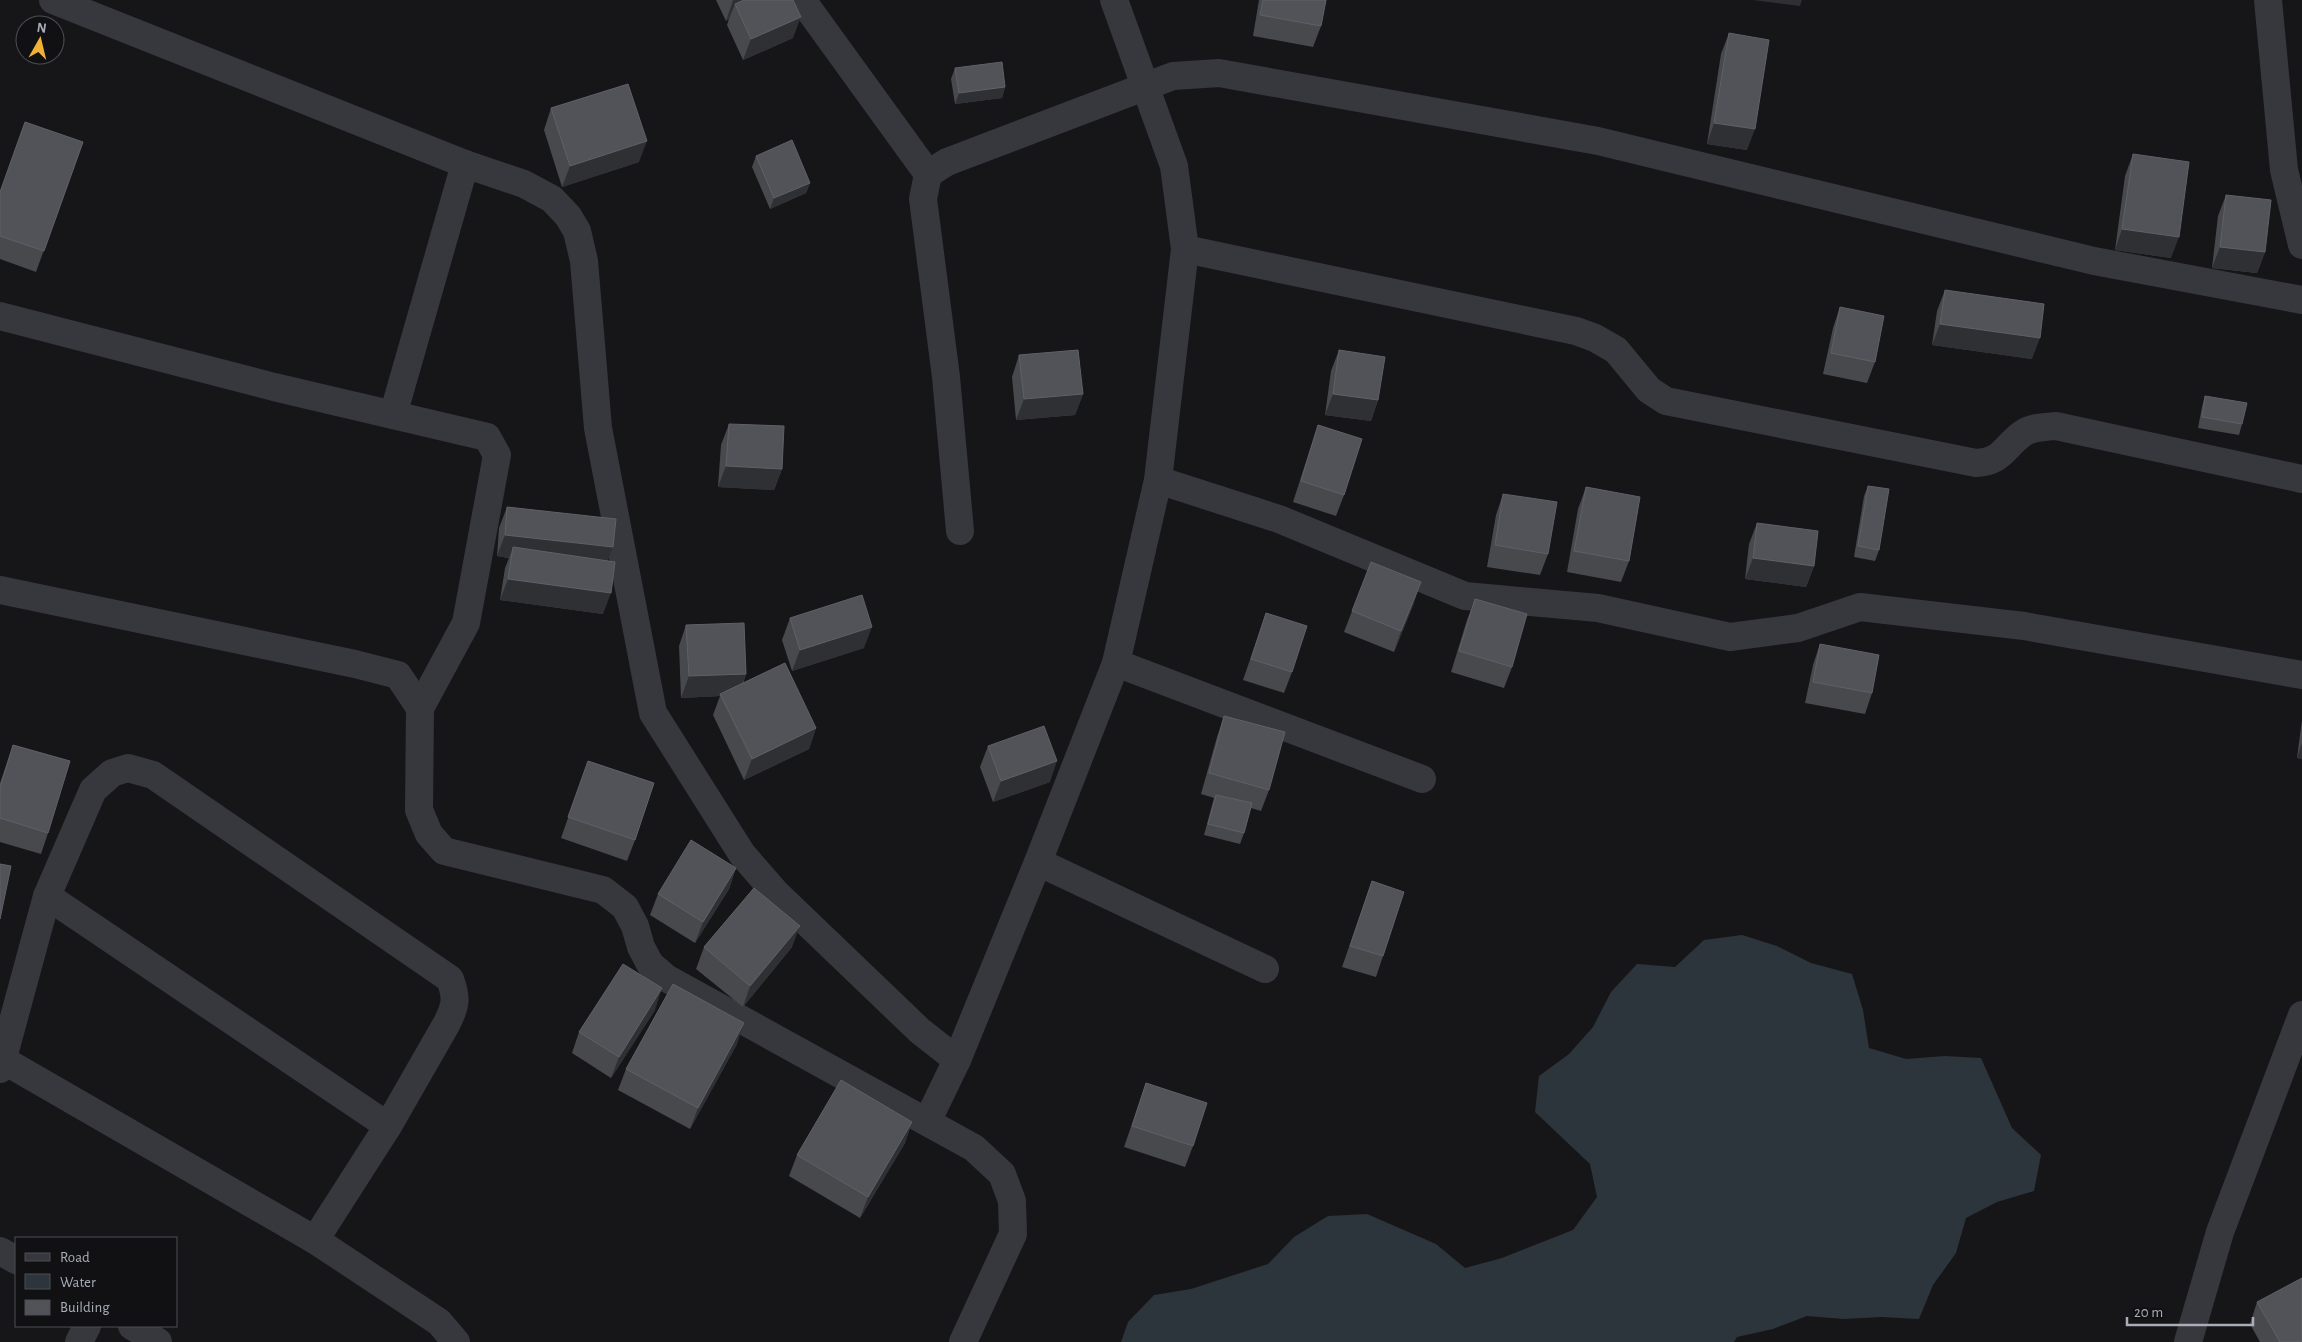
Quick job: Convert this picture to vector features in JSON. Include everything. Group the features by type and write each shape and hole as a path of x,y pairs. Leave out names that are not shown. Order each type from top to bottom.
{"street":[{"path":"53,0 465,164 524,184 552,199 568,216 577,231 584,261 598,428 653,713 742,854 775,892 920,1031 957,1060"},
{"path":"802,0 928,174 923,199 946,377 960,531"},
{"path":"927,1122 957,1060 1038,862 1116,663 1158,480 1185,249 1174,166 1114,0"},
{"path":"2268,0 2291,121 2284,170 2302,245"},
{"path":"928,174 948,162 1172,76 1219,73 1598,141 2094,261 2302,300"},
{"path":"393,415 465,164"},
{"path":"1185,249 1576,330 1596,338 1616,350 1648,390 1666,401 1976,463 1988,462 1998,457 2022,434 2038,427 2056,426 2302,479"},
{"path":"0,316 265,384 487,437 497,455 466,623 420,708 419,810 429,834 444,851 603,890 625,907 635,926 640,947 650,964 666,978 974,1148 1002,1174 1012,1201 1013,1234 963,1342"},
{"path":"1158,480 1279,519 1465,596 1598,608 1730,637 1798,628 1860,607 2024,626 2302,675"},
{"path":"0,590 355,664 398,676 420,708"},
{"path":"1116,663 1422,779"},
{"path":"315,1240 388,1126 454,1009 456,994 450,979 153,776 128,768 112,772 93,790 46,896 1,1064 315,1240 439,1322 456,1342"},
{"path":"1038,862 1265,969"},
{"path":"46,896 388,1126"},
{"path":"2188,1342 2220,1232 2302,1015"},
{"path":"0,1251 15,1259"},
{"path":"79,1342 86,1327"},
{"path":"134,1327 158,1342"}],"water":[{"path":"1742,935 1777,946 1811,963 1852,974 1863,1010 1869,1048 1906,1059 1945,1056 1981,1058 2012,1128 2041,1155 2034,1191 1997,1202 1966,1218 1956,1253 1933,1285 1919,1319 1881,1317 1844,1319 1807,1316 1773,1329 1737,1337 1734,1342 1121,1342 1128,1322 1154,1295 1191,1289 1268,1264 1294,1237 1328,1216 1367,1214 1436,1244 1465,1268 1502,1258 1573,1230 1597,1197 1590,1164 1535,1112 1539,1076 1569,1054 1593,1027 1611,992 1637,964 1675,967 1704,940"}],"building":[{"path":"744,0 793,0 801,17 751,39 735,4"},
{"path":"1263,0 1326,0 1321,26 1260,15"},
{"path":"1729,33 1769,40 1755,129 1714,123"},
{"path":"1002,62 1005,87 959,93 955,68"},
{"path":"628,84 647,141 570,166 551,108"},
{"path":"25,122 83,142 44,251 0,236 0,192"},
{"path":"792,140 810,183 774,198 756,156"},
{"path":"2133,154 2189,162 2179,237 2122,229"},
{"path":"2226,195 2271,200 2265,252 2220,247"},
{"path":"1945,290 2044,304 2040,338 1940,324"},
{"path":"1840,307 1884,316 1875,362 1831,353"},
{"path":"1078,350 1083,394 1024,399 1019,355"},
{"path":"1339,350 1385,357 1378,400 1333,394"},
{"path":"2205,396 2247,403 2242,424 2202,417"},
{"path":"729,424 784,426 782,469 726,466"},
{"path":"1318,425 1362,439 1344,495 1301,481"},
{"path":"1868,486 1889,489 1879,550 1858,546"},
{"path":"1586,487 1640,497 1629,561 1574,551"},
{"path":"1503,494 1557,502 1548,554 1495,545"},
{"path":"507,507 616,519 613,547 505,535"},
{"path":"1757,523 1818,531 1814,566 1753,558"},
{"path":"513,547 615,562 611,593 508,579"},
{"path":"1371,562 1421,582 1401,631 1352,611"},
{"path":"862,595 872,627 800,650 790,618"},
{"path":"1475,599 1527,614 1512,667 1459,651"},
{"path":"1266,613 1307,626 1292,672 1251,659"},
{"path":"744,623 746,674 689,676 686,625"},
{"path":"1820,644 1879,655 1872,693 1813,682"},
{"path":"785,663 816,728 752,759 720,694"},
{"path":"1224,716 1285,732 1269,790 1209,773"},
{"path":"1044,726 1057,761 1001,781 988,746"},
{"path":"13,745 70,761 48,833 0,818 0,788"},
{"path":"588,761 654,783 635,840 568,817"},
{"path":"1216,795 1252,803 1244,833 1208,824"},
{"path":"691,840 736,868 703,922 658,894"},
{"path":"0,864 11,866 0,919"},
{"path":"1372,881 1404,892 1383,956 1350,946"},
{"path":"754,888 800,926 750,986 704,947"},
{"path":"623,964 662,988 619,1057 579,1032"},
{"path":"673,984 744,1023 698,1108 626,1069"},
{"path":"841,1080 912,1122 868,1197 797,1155"},
{"path":"1146,1083 1207,1103 1193,1146 1132,1126"},
{"path":"2302,1278 2302,1342 2280,1342 2257,1302"}]}
